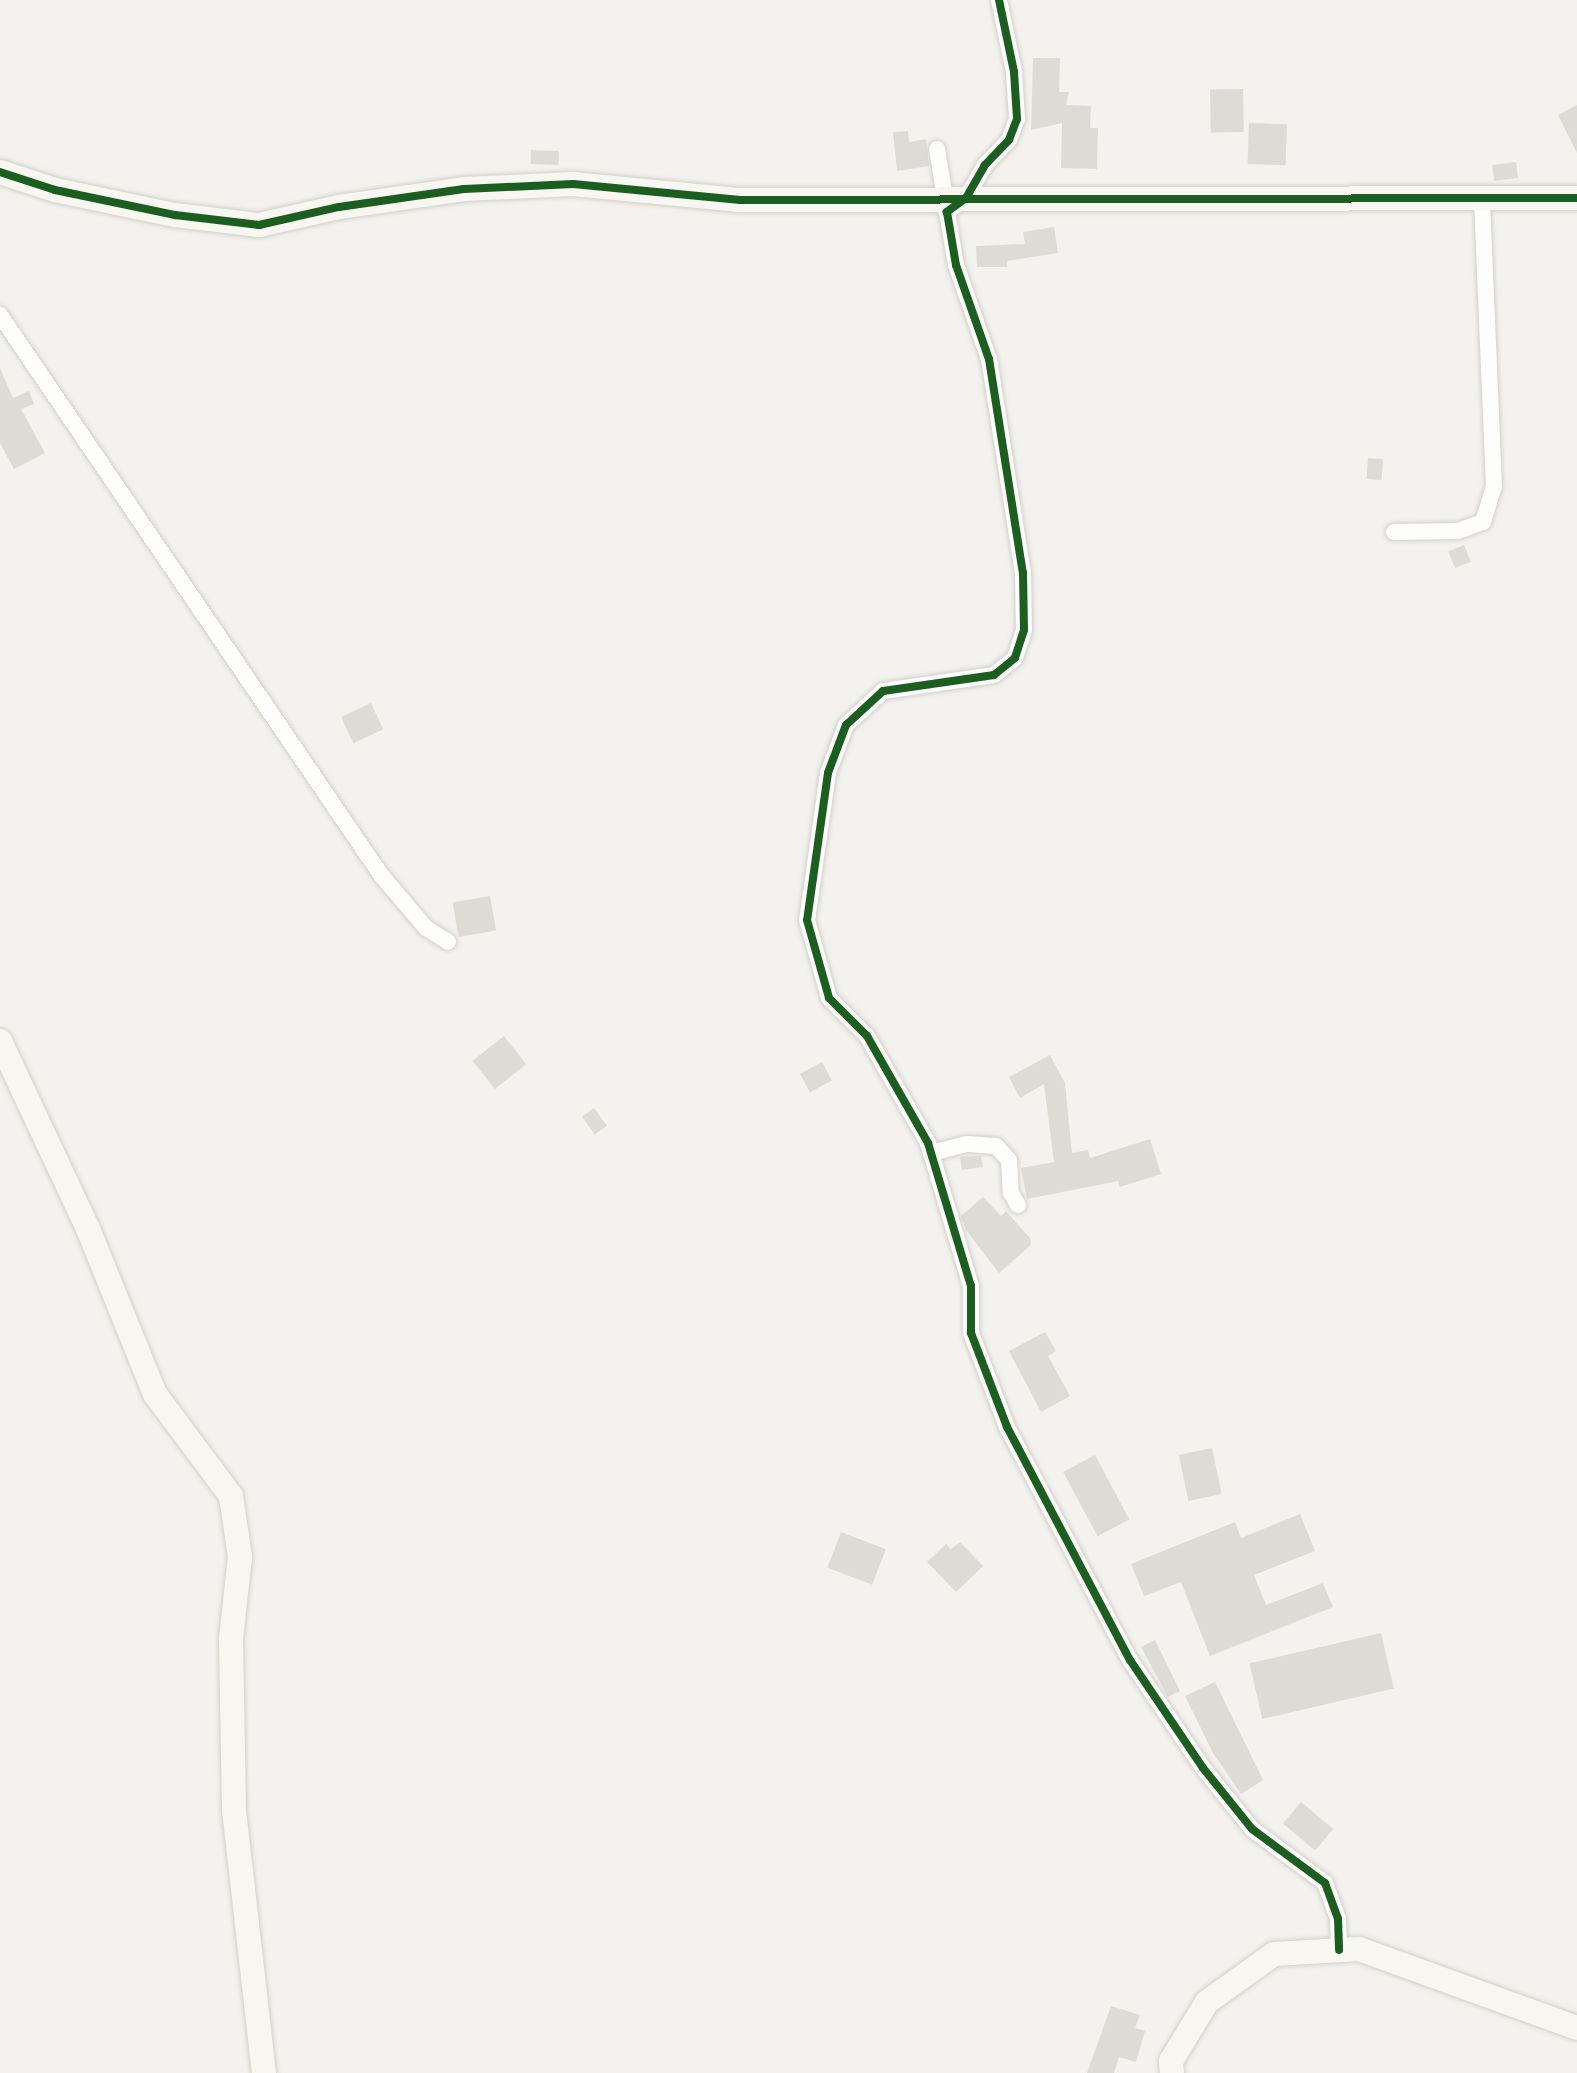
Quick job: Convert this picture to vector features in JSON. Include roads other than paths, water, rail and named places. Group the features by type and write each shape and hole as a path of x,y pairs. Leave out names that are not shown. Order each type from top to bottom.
{"street":[{"path":"999,0 1014,72 1017,119 1009,140 955,198 947,212 956,265 989,359 1023,573 1024,630 1015,658 994,675 883,691 846,725 828,773 807,920 829,998 867,1036 931,1153 971,1286 971,1333 1007,1427 1130,1660 1203,1768 1252,1829 1325,1883 1338,1919 1339,1950"},
{"path":"937,149 955,198"},
{"path":"0,172 55,190 175,215 259,225 339,207 464,189 573,184 740,200 1577,198"},
{"path":"1394,532 1458,531 1483,522 1494,487 1482,200"},
{"path":"0,315 381,875 426,928 448,942"},
{"path":"0,1041 88,1229 155,1394 231,1496 240,1557 231,1639 234,1810 264,2073"},
{"path":"931,1153 967,1144 996,1146 1009,1160 1011,1193 1018,1205"},
{"path":"1172,2073 1171,2061 1207,2002 1274,1954 1359,1949 1577,2028"}]}
